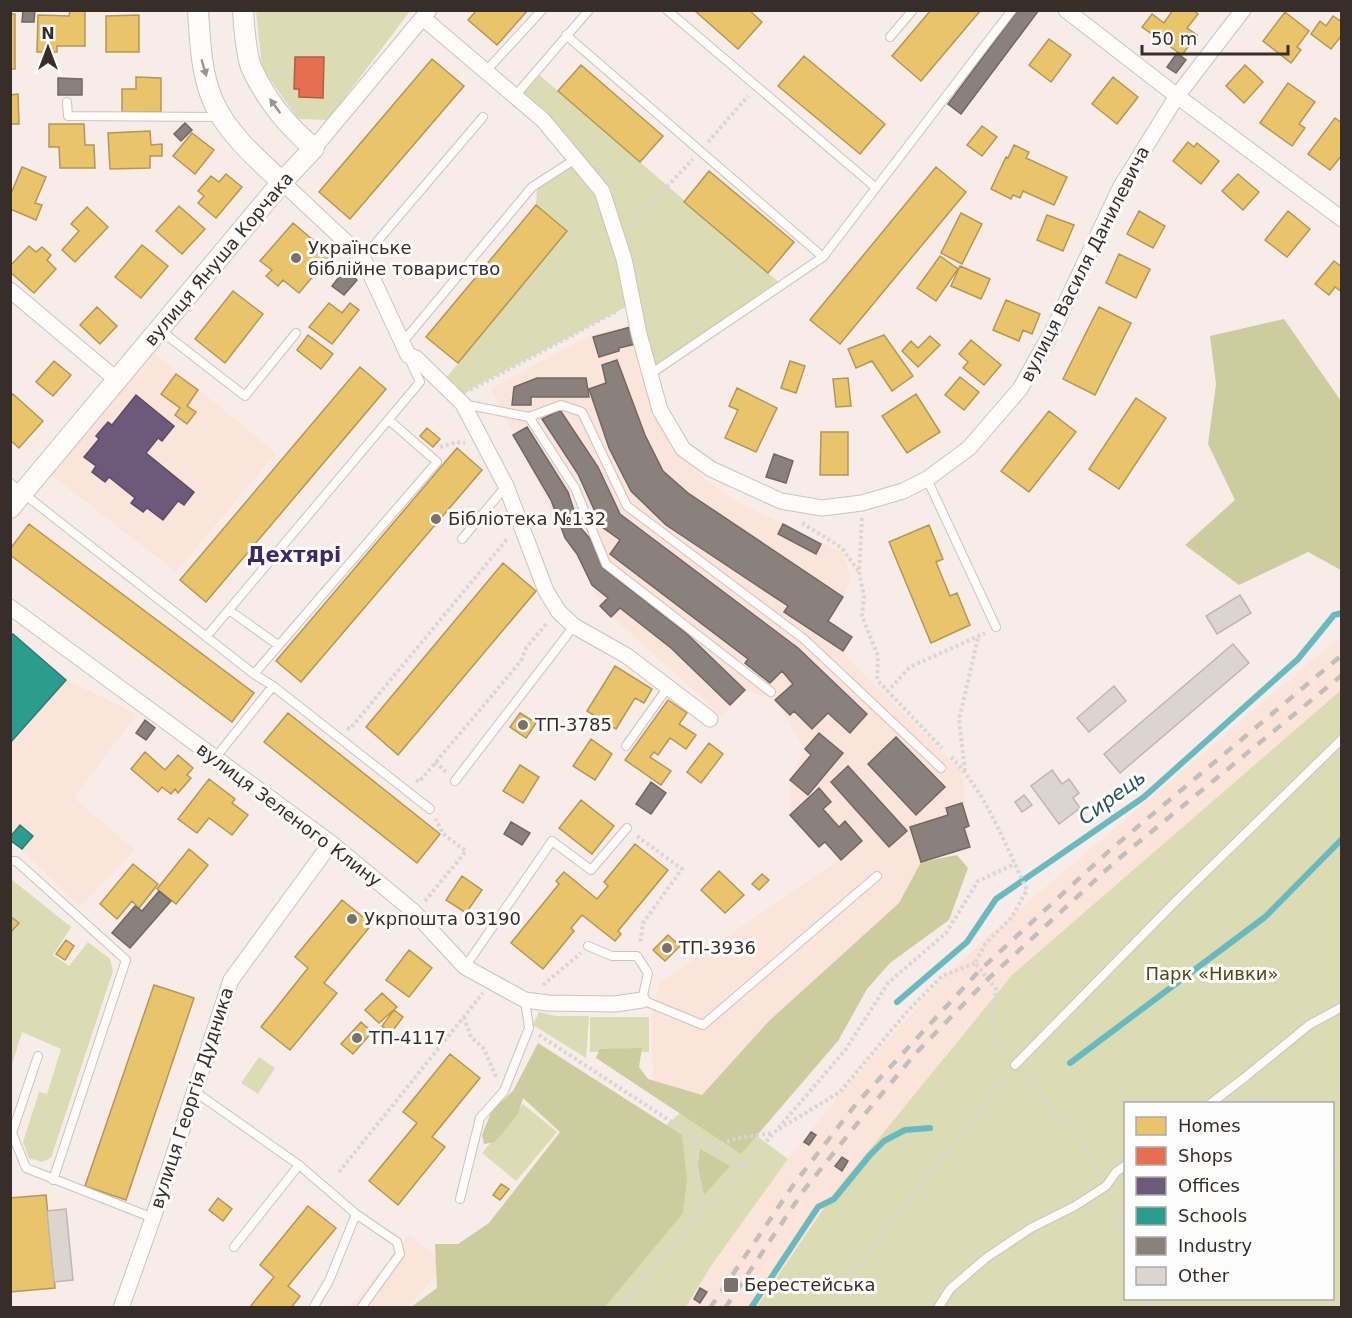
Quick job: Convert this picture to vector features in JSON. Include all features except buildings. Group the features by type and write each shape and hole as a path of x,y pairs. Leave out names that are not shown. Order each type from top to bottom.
{"street":[{"path":"198,10 201,59 213,101 222,117 239,139 363,258 405,349 461,402 506,486 546,591 559,612 574,626 627,656 710,719"},
{"path":"243,10 250,65 271,101 295,132 314,148"},
{"path":"1066,10 1341,219"},
{"name":"вулиця Василя Данилевича","path":"426,14 486,71 543,120 577,158 602,191 624,259 649,375 660,410 683,449 711,469 781,501 822,508 862,503 903,491 927,479 969,448 1020,389 1054,328 1120,188 1177,96 1243,10"},
{"name":"вулиця Януша Корчака","path":"14,495 117,380 426,14"},
{"path":"10,290 117,380"},
{"name":"вулиця Зеленого Клину","path":"10,607 331,843 413,910 465,967 525,1000 548,1003 615,1004 642,1000"},
{"name":"вулиця Георгія Дудника","path":"122,1308 231,980 331,843"}],"lane":[{"path":"486,71 542,10"},
{"path":"515,96 589,10"},
{"path":"667,10 874,188"},
{"path":"890,37 914,10"},
{"path":"649,375 823,257 1012,10"},
{"path":"566,35 823,257"},
{"path":"67,102 68,116 222,117"},
{"path":"363,258 483,117"},
{"path":"206,637 420,382 405,349 532,186 577,158"},
{"path":"159,330 244,396 296,333"},
{"path":"461,402 529,417 561,405 582,412 627,506 804,639 941,768"},
{"path":"529,417 575,488 606,564 771,692"},
{"path":"254,674 437,462 389,420"},
{"path":"927,479 996,627"},
{"path":"462,539 506,486"},
{"path":"14,495 273,686 430,809"},
{"path":"229,610 278,645"},
{"path":"455,781 574,626"},
{"path":"215,758 273,686"},
{"path":"626,746 668,687"},
{"path":"1015,1065 1177,900 1341,739"},
{"path":"465,967 552,841 591,870 627,828"},
{"path":"10,861 16,861 126,960 53,1180"},
{"path":"588,946 612,956 637,956 648,973 642,1000 703,1025 877,876"},
{"path":"460,1199 480,1118 504,1091 529,1029 525,1000"},
{"path":"1212,1102 1309,1025 1341,1007"},
{"path":"38,1056 12,1132 26,1168 153,1218"},
{"path":"194,1091 299,1166 356,1214 397,1242 400,1254 361,1308"},
{"path":"234,1247 299,1166"},
{"path":"938,1308 950,1288 986,1258 1031,1228 1075,1206 1106,1185 1124,1166"},
{"path":"313,1308 329,1281 356,1214"}],"path":[{"path":"461,402 472,388 633,303"},
{"path":"710,1148 738,1138 775,1132 840,1092 905,1014 942,976 975,963 986,943 1012,917 1027,890 986,804 965,771 877,680 878,656 862,616 864,596 859,572 862,503"},
{"path":"322,724 350,729 520,523"},
{"path":"842,548 859,572"},
{"path":"410,774 419,782 521,662 526,648 559,612"},
{"path":"887,692 910,667 978,638 996,627"},
{"path":"965,771 959,720 978,638"},
{"path":"627,828 682,869 643,922 637,956"},
{"path":"424,902 466,851 443,834"},
{"path":"620,1308 700,1213 775,1132 846,1050 888,983 946,933 978,880 1015,864"},
{"path":"525,1000 588,946"},
{"path":"975,963 996,989 992,1017 997,1044 1077,1134 1106,1185 1124,1237"},
{"path":"339,1172 492,982"},
{"path":"464,1017 471,1036 484,1050 504,1091"},
{"path":"550,1042 742,1168"},
{"path":"831,1308 851,1275 1015,1065"},
{"path":"1223,1102 1273,1098 1278,1102"},
{"path":"696,1139 693,1166 698,1186 700,1213"},
{"path":"1147,1300 1149,1308"}],"shaded area":[{"path":"633,324 646,383 663,431 698,474 735,501 842,552 851,577 843,597 828,621 852,637 843,652 962,772 970,847 921,862 899,903 769,1021 702,1095 653,1083 651,1011 660,982 840,860 825,843 819,847 790,815 790,780 805,749 775,700 745,690 722,716 600,606 592,585 565,538 491,388 591,335"},
{"path":"148,348 276,453 176,572 46,471"},
{"path":"10,631 66,680 137,714 74,798 135,850 80,907 11,840"},
{"path":"1337,639 1341,645 1341,690 1012,975 834,1193 756,1307 686,1308 711,1266 788,1159 841,1093 943,978 987,937"},
{"path":"410,1235 445,1264 409,1307 349,1308"}],"green space":[{"path":"256,11 410,11 328,120 298,119 262,68"},
{"path":"536,72 782,285 653,373 633,303 472,388 458,400 442,383 567,231 536,205 537,183 576,158 515,96"},
{"path":"1284,319 1341,401 1341,570 1308,552 1239,585 1185,545 1235,500 1208,444 1216,384 1210,336"},
{"name":"Парк «Нивки»","path":"1341,690 1341,1307 756,1308 834,1193 1012,975"},
{"path":"957,855 968,868 949,920 890,963 867,989 838,1041 741,1154 596,1058 600,1049 642,1048 639,1067 648,1079 702,1095 769,1021 899,903 921,862"},
{"path":"11,879 71,927 53,955 69,966 88,942 110,959 113,971 51,1158 42,1162 29,1158 23,1142 39,1092 47,1094 61,1049 22,1032 11,1068 11,933 19,923 11,916"},
{"path":"539,1012 555,1016 589,1016 586,1058 533,1025"},
{"path":"590,1017 649,1017 649,1052 590,1052"},
{"path":"538,1043 682,1135 687,1179 683,1213 605,1307 410,1308 437,1288 435,1244 458,1244 489,1223 560,1132 523,1098 518,1114 495,1142 484,1144 482,1135 492,1110 513,1091"},
{"path":"259,1057 275,1068 258,1094 241,1083"},
{"path":"702,1095 788,1159 711,1266 686,1307 446,1308"},
{"path":"523,1104 557,1132 516,1181 482,1153"},
{"path":"700,1149 730,1166 704,1195 698,1166"}],"waterway":[{"name":"Сирець","path":"897,1002 967,942 996,899 1144,797 1298,659 1334,615 1342,613"},
{"path":"1070,1063 1265,917 1342,839"},
{"path":"751,1308 818,1207 834,1199 884,1141 905,1130 930,1128"}],"railway":[{"path":"710,1308 794,1184 856,1104 980,970 1110,850 1342,655"},
{"path":"725,1308 804,1190 916,1053 988,979 1117,860 1342,675"}],"place":[{"name":"Українське біблійне товариство","path":"296,258"},
{"name":"Бібліотека №132","path":"436,519"},
{"name":"ТП-3785","path":"523,725"},
{"name":"Укрпошта 03190","path":"352,919"},
{"name":"ТП-3936","path":"667,948"},
{"name":"ТП-4117","path":"357,1038"},
{"name":"Берестейська","path":"731,1285"}],"district":[{"name":"Дехтярі","path":"294,555"}]}
